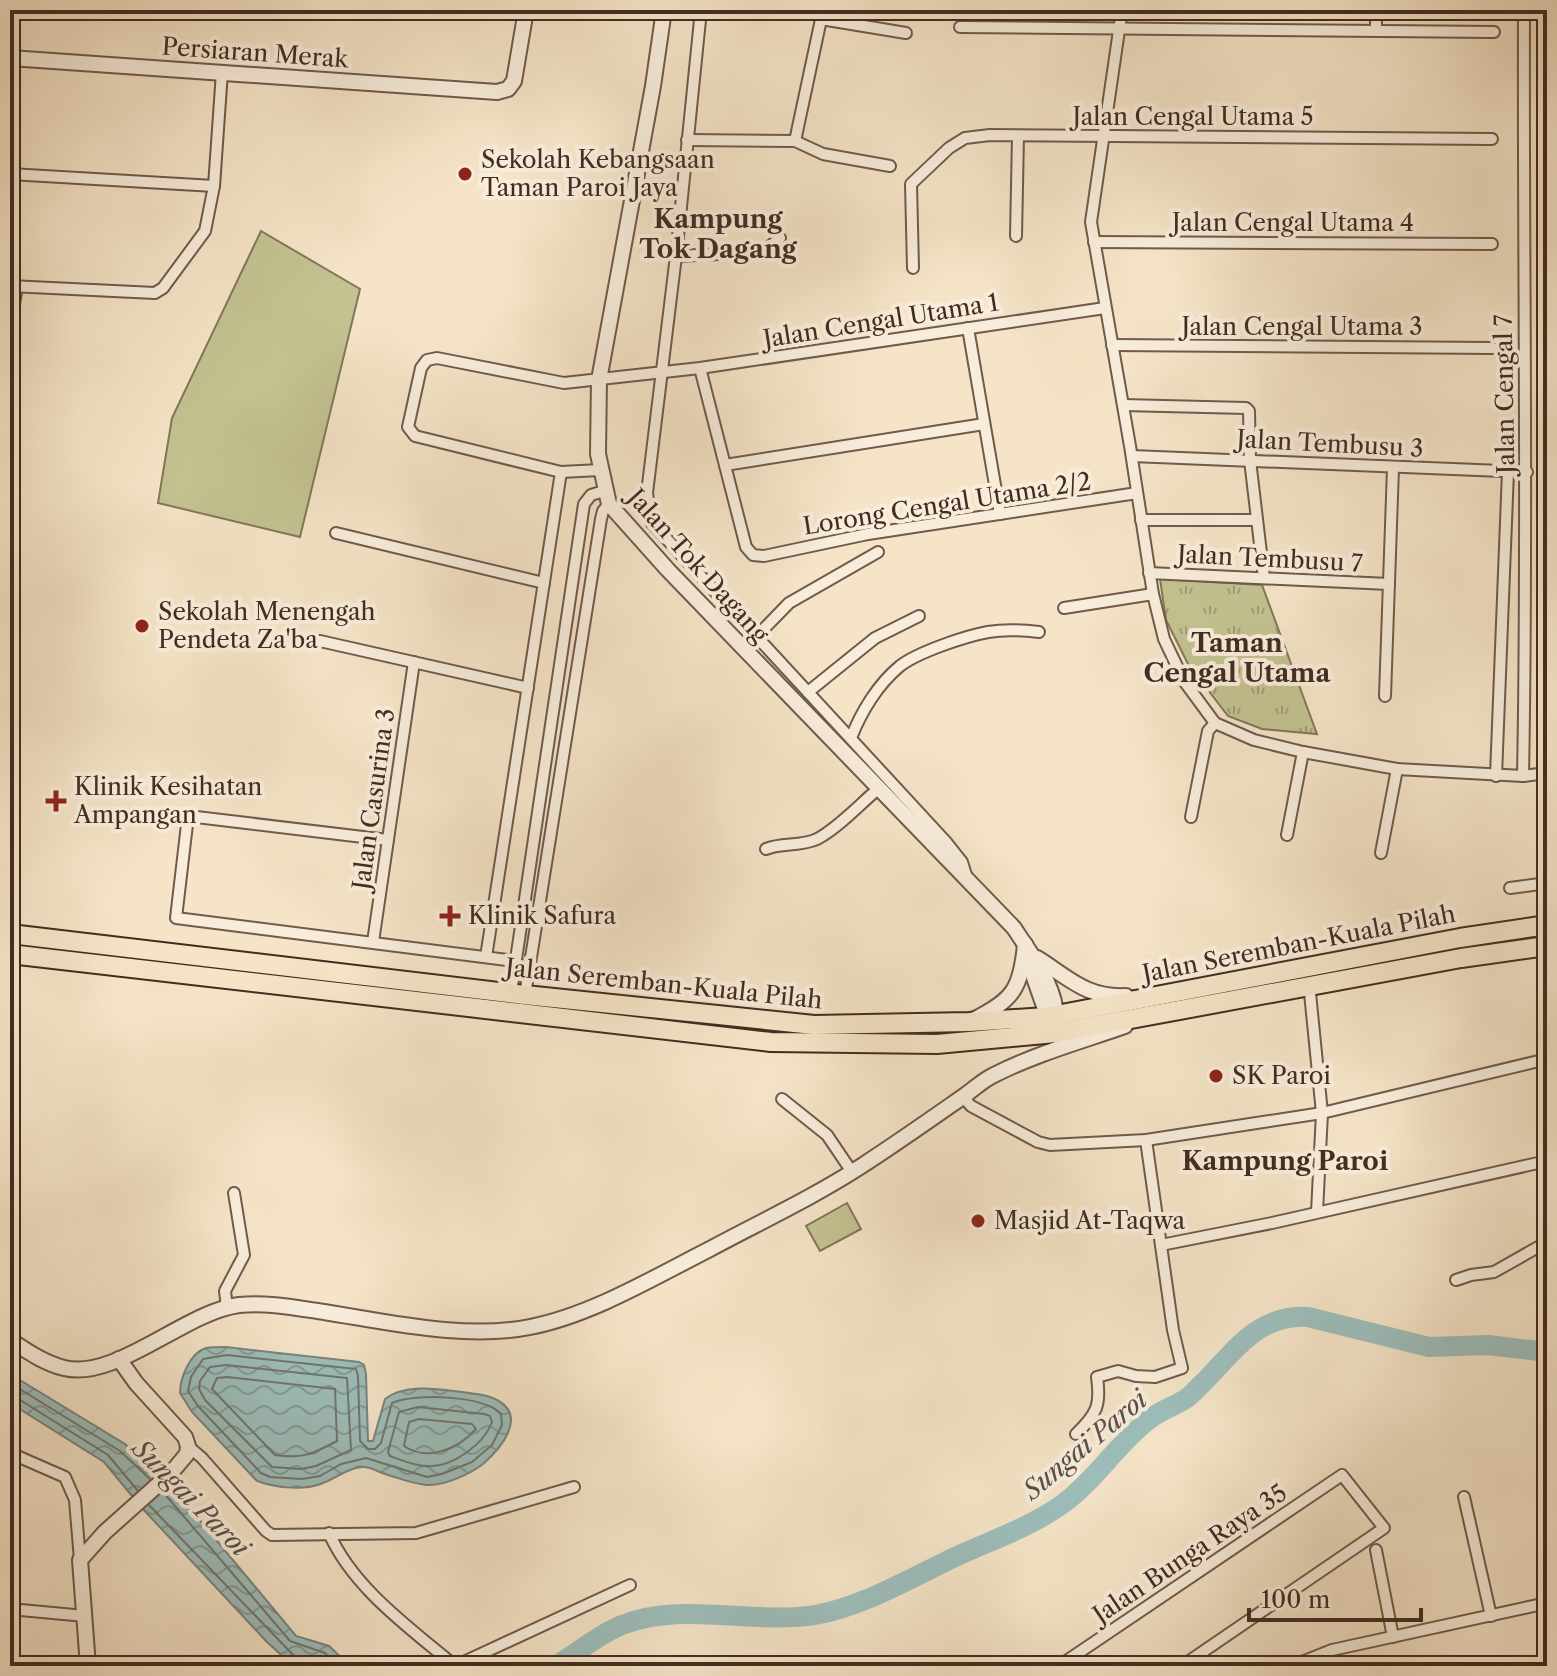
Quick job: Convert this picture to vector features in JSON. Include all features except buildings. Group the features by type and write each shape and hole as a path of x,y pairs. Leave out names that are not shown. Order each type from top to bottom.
{"highway":[{"name":"Jalan Seremban-Kuala Pilah","path":"10,954 771,1042 937,1044 1052,1022 1157,994 1547,925"},
{"name":"Jalan Seremban-Kuala Pilah","path":"10,934 773,1023 814,1025 1052,1022 1164,1013 1461,958 1547,946"}],"street":[{"name":"Persiaran Merak","path":"10,58 497,92 508,89 514,81 526,10"},
{"name":"Jalan Tok Dagang","path":"664,10 599,380 600,470 607,497 657,558 1014,928 1028,949 1032,972 1052,1022"},
{"path":"701,10 676,256 647,493 651,522 947,843 962,862 968,880"},
{"path":"1122,10 1091,222 1153,594 1164,639 1184,681 1215,723 1254,740 1397,769 1496,776 1547,773"},
{"path":"1376,10 1376,30"},
{"name":"Jalan Cengal 7","path":"1523,776 1527,472 1524,406 1524,10"},
{"path":"795,141 822,15 906,33"},
{"path":"960,27 1494,32"},
{"path":"10,328 14,286 155,293 173,277 205,231 214,186 222,72"},
{"path":"1016,236 1018,136"},
{"name":"Jalan Cengal Utama 5","path":"913,268 911,184 949,148 965,138 1492,139"},
{"path":"687,140 795,141 823,154 890,166"},
{"path":"10,174 214,186"},
{"path":"676,256 763,252 780,238"},
{"name":"Jalan Cengal Utama 4","path":"1094,242 1492,244"},
{"name":"Jalan Cengal Utama 1","path":"561,472 415,436 410,432 408,427 421,368 427,360 437,358 564,383 700,368 1105,308"},
{"path":"968,328 1000,514"},
{"name":"Jalan Cengal Utama 3","path":"1112,345 1493,348"},
{"path":"700,368 725,465 984,424"},
{"path":"1123,405 1246,408 1250,418 1250,460 1264,578"},
{"name":"Jalan Tembusu 3","path":"1132,456 1527,472"},
{"name":"Lorong Cengal Utama 2/2","path":"725,465 746,547 753,555 764,556 868,534 1137,493"},
{"path":"1385,696 1393,468"},
{"path":"486,957 561,472 600,470"},
{"path":"1496,776 1508,471"},
{"path":"591,495 607,497 601,519 518,994 515,961 584,504 591,495"},
{"path":"1141,520 1257,520"},
{"path":"336,533 544,583"},
{"path":"756,637 789,603 878,552"},
{"name":"Jalan Tembusu 7","path":"1149,573 1389,584"},
{"path":"1064,608 1153,594"},
{"path":"808,692 875,638 919,616"},
{"path":"851,738 859,718 900,666 987,632 1039,632"},
{"path":"320,641 528,688"},
{"name":"Jalan Casurina 3","path":"373,942 414,662"},
{"path":"1191,817 1208,731 1215,723"},
{"path":"1287,835 1303,752"},
{"path":"1381,853 1397,769"},
{"path":"766,849 778,844 800,844 817,839 878,789"},
{"path":"388,840 188,816 176,918 515,961"},
{"path":"1510,888 1547,883"},
{"path":"969,1022 998,1008 1013,994 1028,949 1089,992 1100,996 1157,994"},
{"path":"1306,968 1322,1113 1317,1212"},
{"path":"10,1340 38,1357 65,1368 95,1367 119,1359 199,1317 252,1304 470,1331 531,1327 567,1317 654,1278 852,1172 991,1076 1164,1013"},
{"path":"963,1097 971,1106 1038,1142 1050,1145 1146,1140 1322,1113 1547,1059"},
{"path":"782,1099 827,1135 852,1172"},
{"path":"1076,1434 1089,1422 1100,1399 1097,1377 1118,1371 1155,1377 1182,1368 1173,1330 1146,1140"},
{"path":"1161,1245 1547,1161"},
{"path":"227,1308 225,1291 244,1255 234,1193"},
{"path":"1456,1280 1494,1272 1547,1242"},
{"path":"80,1560 187,1454 185,1437 136,1383 119,1359"},
{"path":"188,1446 272,1535 416,1533 574,1487"},
{"path":"10,1453 65,1477 75,1500 88,1666"},
{"name":"Jalan Bunga Raya 35","path":"1059,1666 1342,1475 1384,1528 1186,1665"},
{"path":"1464,1497 1491,1616"},
{"path":"329,1533 338,1554 380,1601 455,1666 630,1585"},
{"path":"1376,1550 1393,1637"},
{"path":"1292,1666 1332,1650 1547,1603"},
{"path":"10,1609 85,1616"}],"green space":[{"path":"261,231 360,289 300,537 158,503 172,418"},
{"path":"1160,579 1262,585 1317,734 1262,729 1228,716 1188,664 1166,620"},
{"path":"847,1203 861,1229 820,1251 806,1226"}],"water":[{"path":"226,1347 364,1365 368,1441 373,1441 385,1399 412,1389 489,1396 506,1407 511,1424 503,1442 483,1464 441,1484 416,1483 365,1467 307,1487 290,1488 257,1481 192,1412 180,1393 184,1373 195,1355 206,1348"},
{"path":"10,1374 125,1444 198,1518 296,1636 329,1646 350,1666 293,1666 142,1508 104,1462 10,1403"}],"waterway":[{"name":"Sungai Paroi","path":"555,1666 613,1629 644,1618 692,1614 791,1617 833,1611 887,1590 1025,1526 1064,1503 1146,1422 1190,1396 1238,1346 1262,1327 1276,1321 1308,1317 1429,1347 1488,1345 1547,1352"}],"place":[{"name":"Sekolah Kebangsaan Taman Paroi Jaya","path":"465,174"},
{"name":"Sekolah Menengah Pendeta Za'ba","path":"142,626"},
{"name":"Klinik Kesihatan Ampangan","path":"56,801"},
{"name":"Klinik Safura","path":"450,916"},
{"name":"SK Paroi","path":"1216,1076"},
{"name":"Masjid At-Taqwa","path":"978,1221"}],"district":[{"name":"Kampung Tok Dagang","path":"718,234"},
{"name":"Taman Cengal Utama","path":"1237,658"},
{"name":"Kampung Paroi","path":"1285,1161"}]}
